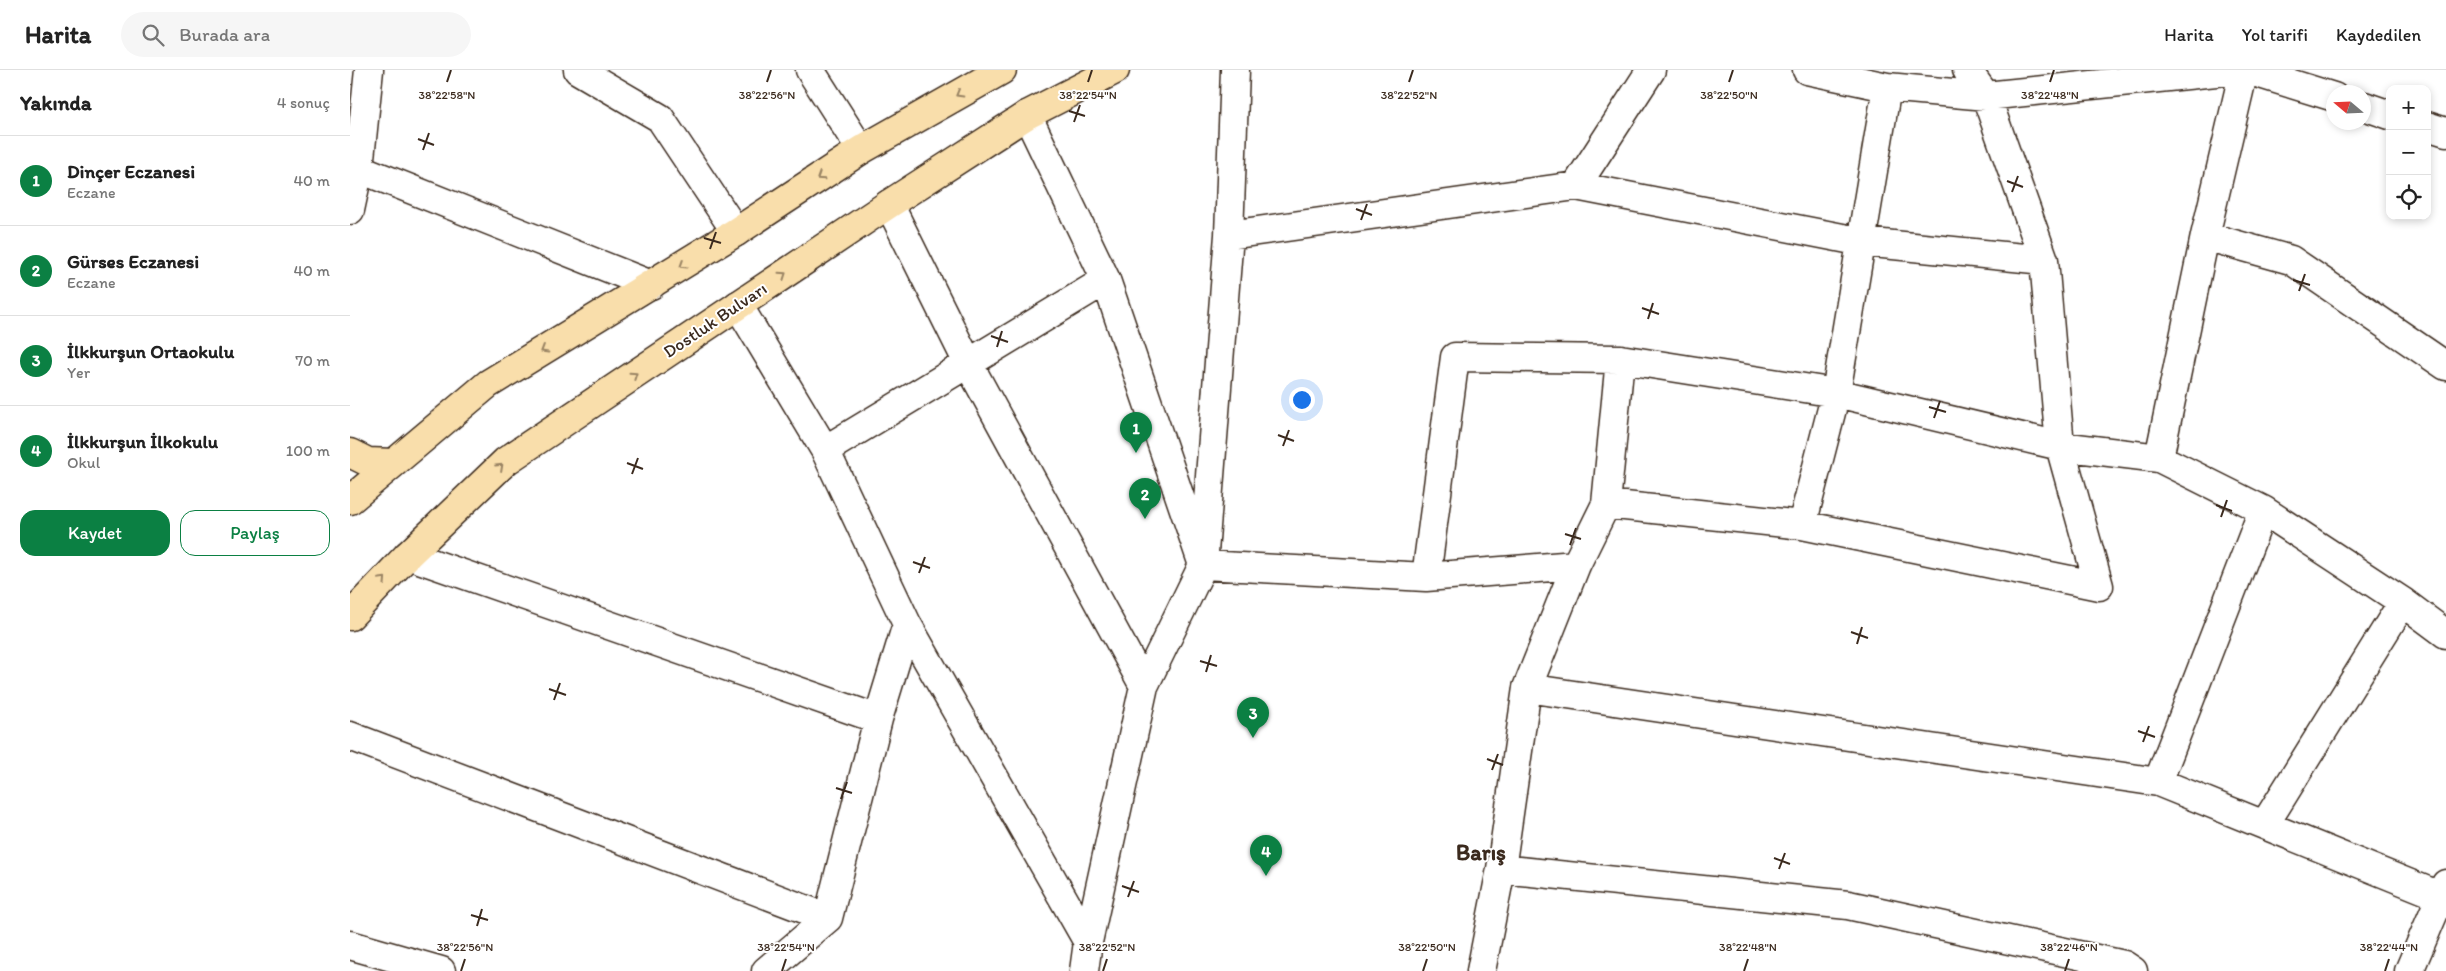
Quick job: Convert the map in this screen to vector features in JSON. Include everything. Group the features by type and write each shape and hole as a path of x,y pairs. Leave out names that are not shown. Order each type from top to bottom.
{"main road":[{"path":"350,500 488,384 652,285 861,150 1002,70"},
{"name":"Dostluk Bulvarı","path":"350,616 408,555 506,461 889,204 1027,115 1115,70"},
{"path":"350,453 368,462 394,463"}],"street":[{"path":"350,210 354,167 369,70"},
{"path":"578,70 660,118 736,232"},
{"path":"810,70 861,150"},
{"path":"1084,971 1088,942 1144,686 1203,565 1228,235 1235,70"},
{"path":"1576,186 1651,70"},
{"path":"1807,70 1887,87 1986,96 2235,70"},
{"path":"1606,504 1802,525 2099,586 2060,446 2044,260 1986,96 1967,70"},
{"path":"2159,458 2205,236 2245,70 2326,95"},
{"path":"1802,525 1836,394 1863,242 1887,87"},
{"path":"2371,108 2386,114"},
{"path":"1027,115 1106,280 1203,565"},
{"path":"2431,127 2446,132"},
{"path":"354,167 652,285"},
{"path":"1228,235 1576,186 1863,242 2044,260"},
{"path":"889,204 968,363 1144,686"},
{"path":"2205,236 2291,260 2446,366"},
{"path":"825,450 1106,280"},
{"path":"738,305 825,450 907,624 1088,942"},
{"path":"1426,577 1456,357 1620,359 1836,394 2060,446 2159,458 2263,510 2403,602 2446,634"},
{"path":"1481,971 1501,869 1527,688 1576,565 1606,504 1620,359"},
{"path":"2158,782 2263,510"},
{"path":"408,555 878,719"},
{"path":"1203,565 1426,577 1576,565"},
{"path":"2265,824 2403,602"},
{"path":"766,971 828,918 878,719 907,624"},
{"path":"1527,688 2158,782 2443,890 2409,971"},
{"path":"350,736 828,918"},
{"path":"1501,869 1848,905 2124,965 2133,971"},
{"path":"350,945 441,971"}],"place":[{"name":"Dinçer Eczanesi","path":"1136,453"},
{"name":"Gürses Eczanesi","path":"1145,519"},
{"name":"İlkkurşun Ortaokulu","path":"1253,738"},
{"name":"İlkkurşun İlkokulu","path":"1266,876"}],"district":[{"name":"Barış","path":"1481,852"}]}
